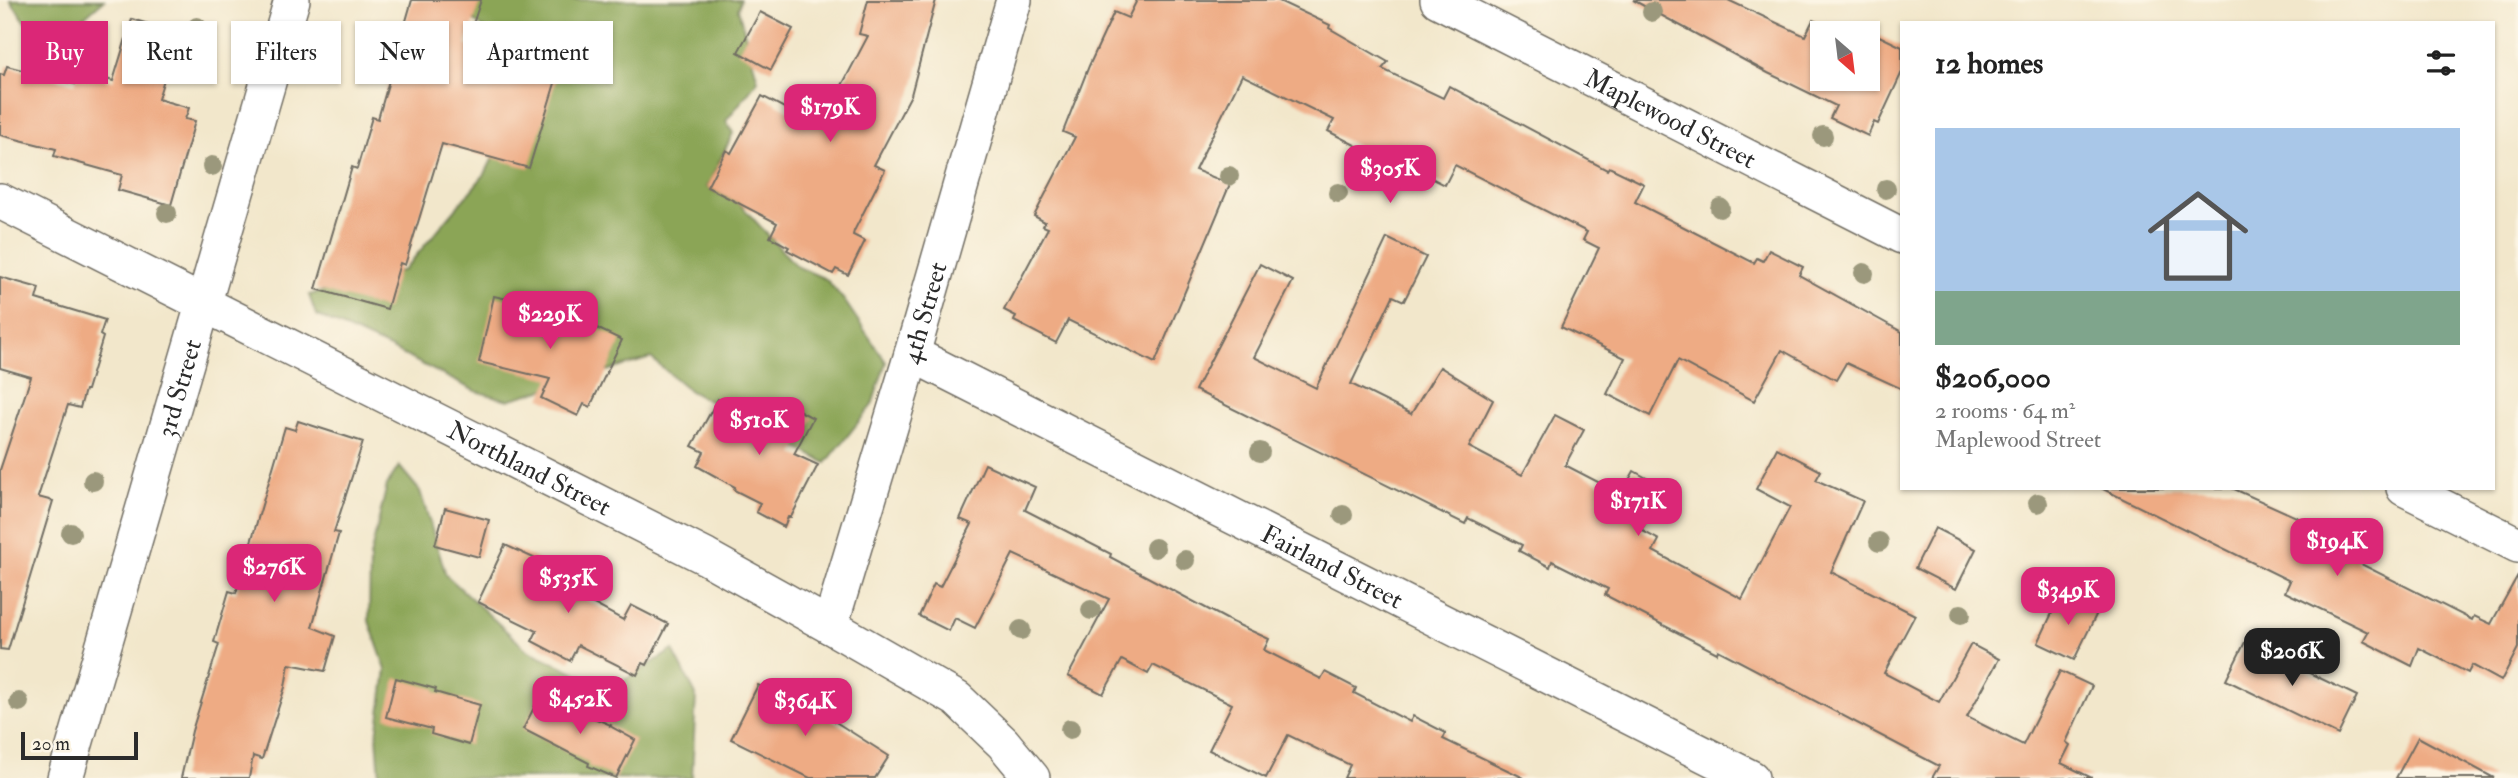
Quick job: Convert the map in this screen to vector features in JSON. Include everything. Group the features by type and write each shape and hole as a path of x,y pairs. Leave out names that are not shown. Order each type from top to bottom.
{"street":[{"name":"3rd Street","path":"65,778 292,0"},
{"name":"4th Street","path":"830,626 1014,0"},
{"name":"Maplewood Street","path":"1438,0 1900,235"},
{"name":"Northland Street","path":"0,201 706,557 830,626 957,699 1003,743 1032,778"},
{"name":"Fairland Street","path":"912,354 1751,778"},
{"path":"2408,490 2518,545"}],"green space":[{"path":"10,0 104,0 80,21 25,21"},
{"path":"444,0 740,0 738,9 758,80 726,121 733,133 707,187 740,204 796,266 826,279 844,300 886,362 872,405 826,463 690,391 651,358 508,400 475,391 390,348 316,315 309,295 404,270 485,174 513,117 509,84 613,84 613,21 474,21"},
{"path":"399,466 420,491 446,575 527,650 610,689 673,650 696,695 692,778 380,778 377,735 386,670 369,621 370,557 387,485"}],"building":[{"path":"412,0 481,0 474,21 463,21 463,84 555,84 529,168 442,144 405,265 400,263 387,309 316,289 352,167 357,169 372,117 378,119 388,84 449,84 449,21 406,21"},
{"path":"868,0 936,0 911,95 874,165 885,170 854,231 853,235 865,241 848,275 836,269 833,274 787,250 789,247 770,237 777,223 707,187 726,150 731,153 762,96 820,127 868,36 859,34"},
{"path":"1137,0 1277,0 1330,25 1329,28 1388,62 1382,69 1443,98 1449,86 1607,170 1609,167 1644,184 1635,202 1754,263 1757,258 1763,261 1769,250 1803,267 1799,275 1900,331 1900,388 1846,363 1836,380 1782,350 1754,401 1678,360 1650,416 1607,394 1625,358 1561,327 1599,248 1583,240 1587,232 1455,165 1445,185 1374,149 1372,154 1328,131 1334,120 1242,75 1195,170 1230,184 1155,363 1068,320 1056,343 1014,321 1016,316 1004,310 1048,228 1043,226 1045,222 1034,216 1075,137 1063,132 1089,66 1114,12 1128,18"},
{"path":"1633,0 1728,0 1805,36 1810,26 1810,91 1880,91 1880,36 1900,46 1900,76 1878,124 1874,122 1868,136 1830,118 1836,106 1768,73"},
{"path":"760,12 793,29 771,70 738,52"},
{"path":"122,52 122,84 163,84 158,99 189,108 185,119 195,121 171,205 118,190 122,175 54,156 56,149 0,135 0,74 4,75 7,66 21,70 21,84 108,84 108,80 113,81"},
{"path":"1387,238 1426,257 1404,301 1393,296 1351,384 1411,414 1440,367 1493,400 1469,447 1522,475 1555,415 1584,430 1565,465 1621,494 1634,471 1664,488 1641,530 1659,540 1653,551 1742,599 1790,507 1756,489 1777,448 1821,471 1816,480 1863,501 1831,572 1915,615 1884,673 1939,702 1971,644 1999,659 1967,717 2023,745 2060,671 2092,686 2066,742 2070,745 2061,763 2092,778 1932,778 1939,766 1718,650 1717,653 1605,595 1608,589 1552,561 1550,567 1519,551 1522,545 1468,518 1465,524 1195,390 1260,264 1293,281 1254,357 1316,388"},
{"path":"0,277 39,288 36,299 105,320 100,335 103,337 87,390 80,408 68,405 38,497 53,501 8,650 0,649 0,470 31,377 0,368"},
{"path":"494,296 563,312 622,340 590,407 584,404 578,416 541,398 550,379 479,362"},
{"path":"718,399 766,427 780,400 813,418 794,454 818,465 784,527 756,512 760,503 697,466 704,452 692,446"},
{"path":"298,421 363,442 334,532 339,533 312,627 335,636 325,671 289,664 285,687 262,759 253,756 249,778 181,778 192,731 219,644 214,642 229,591 236,593 285,427 295,430"},
{"path":"985,464 1035,487 1025,510 1111,554 1110,557 1230,621 1269,639 1264,650 1321,679 1325,672 1356,688 1354,693 1410,722 1413,716 1446,733 1443,739 1524,778 1344,778 1350,765 1288,735 1266,778 1209,750 1232,704 1153,665 1148,674 1122,660 1103,694 1068,676 1109,599 1013,554 975,628 955,618 949,631 919,616 934,584 940,587 972,524 960,519"},
{"path":"2105,490 2236,490 2345,539 2340,549 2358,559 2357,562 2472,620 2474,616 2491,624 2518,575 2518,648 2501,681 2472,665 2468,673 2419,648 2412,666 2363,641 2368,632 2285,592 2290,581"},
{"path":"445,508 489,520 479,557 435,545"},
{"path":"1935,528 1976,549 1956,589 1915,568"},
{"path":"505,545 547,564 542,576 623,620 631,605 668,624 647,665 643,663 637,675 578,645 570,661 532,641 537,631 478,602"},
{"path":"2061,594 2098,611 2074,660 2038,643"},
{"path":"2245,642 2357,696 2338,735 2226,680"},
{"path":"396,678 480,705 469,745 431,734 432,729 386,717"},
{"path":"781,684 812,699 809,705 889,756 875,778 810,778 731,739 758,685 776,693"},
{"path":"540,696 611,725 635,740 616,778 588,766 589,763 523,729"},
{"path":"2418,737 2494,778 2396,778"}]}
